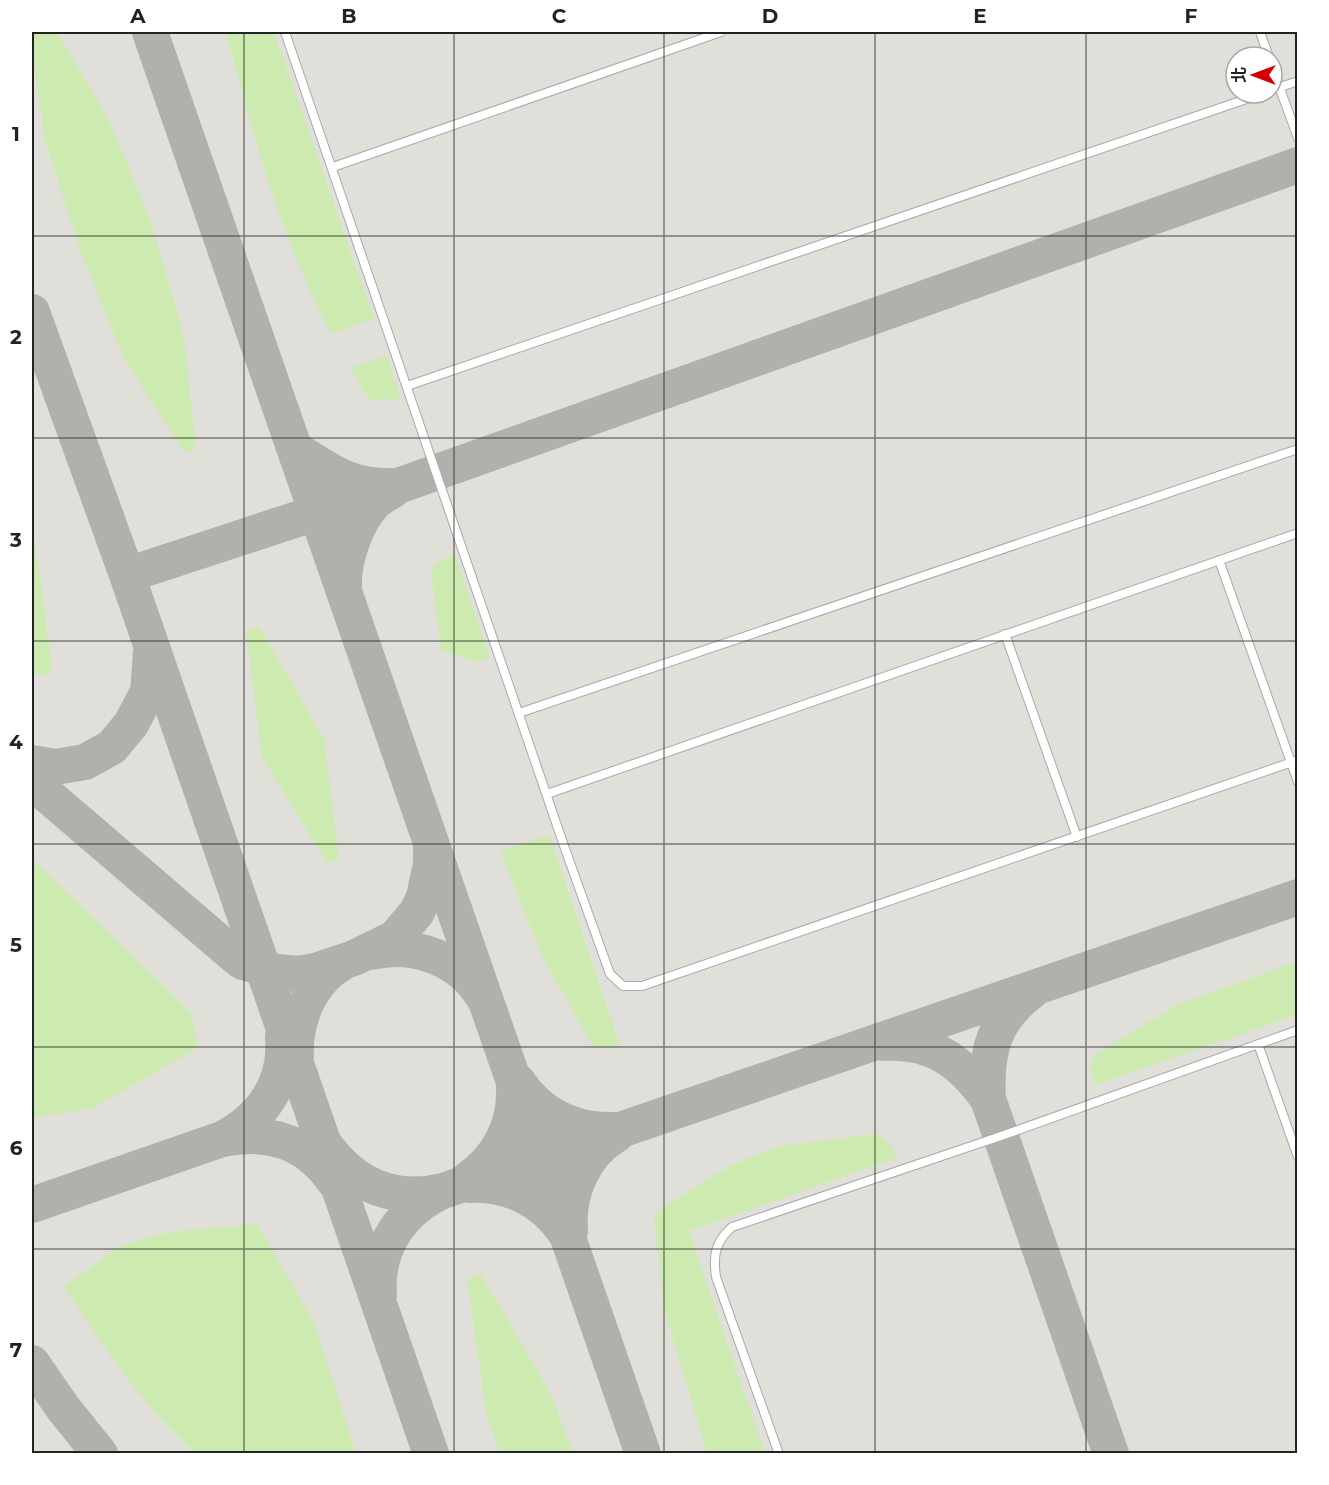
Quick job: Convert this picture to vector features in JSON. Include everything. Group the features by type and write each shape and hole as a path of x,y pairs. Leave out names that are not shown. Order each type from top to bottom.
{"lane":[{"path":"285,32 546,794 610,974 623,986 642,987 1294,761"},
{"path":"333,167 721,32"},
{"path":"407,386 1229,105"},
{"path":"1283,105 1298,138"},
{"path":"519,713 1298,449"},
{"path":"546,794 1298,532"},
{"path":"1219,560 1294,761 1298,782"},
{"path":"1005,634 1077,837"},
{"path":"779,1454 716,1277 713,1259 716,1244 732,1227 1001,1136 1298,1030"},
{"path":"1258,1044 1298,1157"}],"shaded area":[{"path":"32,32 1297,32 1297,1453 32,1453"}],"green space":[{"path":"32,32 57,32 110,122 153,228 184,337 196,449 185,453 124,359 81,252 45,141 32,52"},
{"path":"226,32 274,32 374,319 331,334 313,298 283,224 258,148"},
{"path":"387,355 401,399 380,400 368,397 360,387 351,368"},
{"path":"32,528 52,667 49,675 38,675 32,672"},
{"path":"454,553 490,658 477,662 441,651 431,572 435,564"},
{"path":"259,626 324,739 339,859 327,863 262,757 246,631"},
{"path":"549,835 620,1045 607,1048 592,1045 542,956 500,851"},
{"path":"32,858 192,1014 198,1048 93,1108 32,1118"},
{"path":"1297,961 1297,1015 1095,1085 1090,1065 1096,1054 1175,1006"},
{"path":"877,1134 889,1143 897,1158 689,1231 765,1453 707,1453 664,1309 654,1217 661,1208 733,1164 780,1146"},
{"path":"257,1224 314,1322 356,1453 196,1453 158,1416 124,1374 64,1286 122,1245 169,1232"},
{"path":"481,1274 552,1396 573,1453 500,1453 487,1418 467,1279"}],"taxiway":[{"path":"150,32 643,1454"},
{"path":"127,575 398,486 1298,165"},
{"path":"32,312 127,575 431,1454"},
{"path":"295,449 350,480 375,486 390,486"},
{"path":"344,586 348,553 356,531 374,503 393,490"},
{"path":"32,763 55,767 85,762 112,747 131,724 148,692 151,652"},
{"path":"32,782 235,956 243,962 277,972 298,974 315,971 354,958 395,938 417,912 424,897 431,864 431,847"},
{"path":"379,1295 382,1261 394,1232 415,1208 443,1191 1298,897"},
{"path":"371,952 403,949 434,956 461,971 482,995"},
{"path":"296,1057 298,1030 306,1003 321,980 342,963"},
{"path":"1033,990 1009,1013 995,1037 988,1066 988,1099 1111,1454"},
{"path":"32,1205 222,1139 236,1131 249,1121 269,1098 281,1070 283,1037"},
{"path":"884,1043 917,1045 931,1049 956,1064 988,1099"},
{"path":"518,1082 537,1104 559,1119 585,1128 614,1130"},
{"path":"467,1180 488,1162 503,1140 512,1115 514,1087"},
{"path":"570,1231 571,1203 580,1176 594,1153 616,1135"},
{"path":"222,1139 255,1136 285,1142 311,1156 334,1181"},
{"path":"328,1149 352,1173 379,1188 394,1193 410,1194 443,1191"},
{"path":"470,1185 498,1187 523,1196 546,1210 564,1231"},
{"path":"32,1363 63,1408 100,1454"}]}
